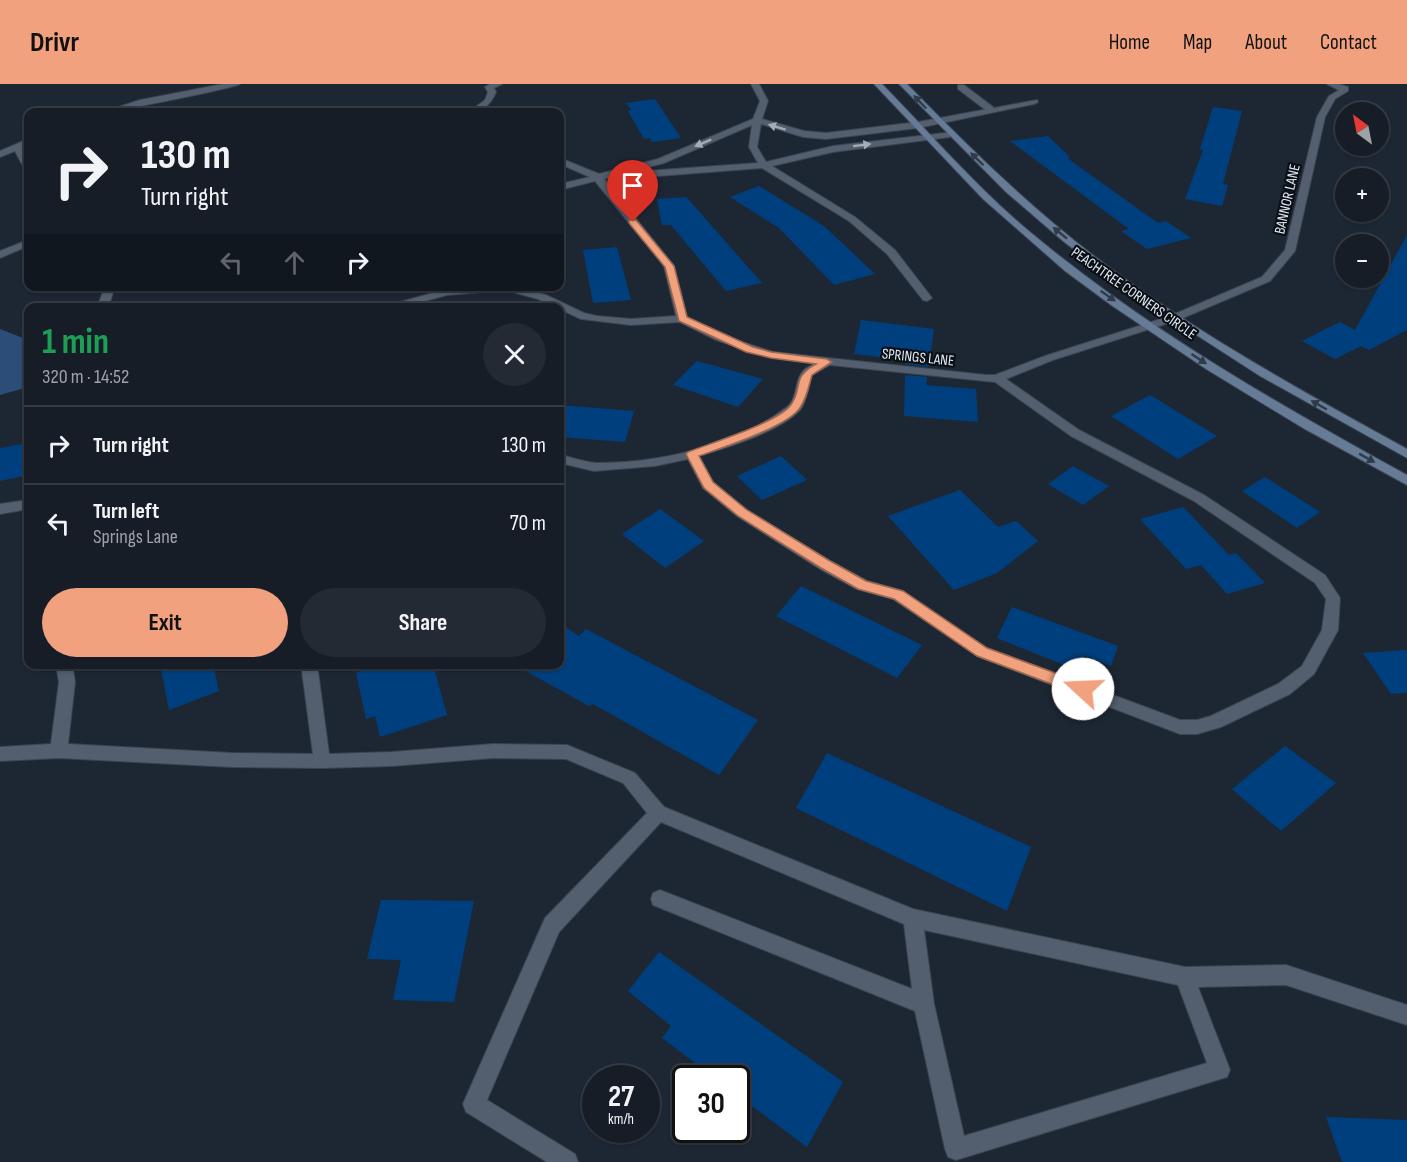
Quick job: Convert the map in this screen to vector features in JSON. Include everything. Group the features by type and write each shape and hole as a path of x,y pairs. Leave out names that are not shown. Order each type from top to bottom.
{"street":[{"path":"120,108 140,102 236,84"},
{"path":"478,108 488,101 492,92 489,87 498,84"},
{"path":"755,84 764,101 757,120 753,147 764,165 852,219 891,252 927,298"},
{"name":"PEACHTREE CORNERS CIRCLE","path":"878,84 996,207 1027,235 1083,279 1199,359 1407,481"},
{"name":"PEACHTREE CORNERS CIRCLE","path":"903,84 950,134 1016,197 1088,255 1174,318 1242,360 1407,454"},
{"name":"BANNOR LANE","path":"1150,326 1266,279 1290,251 1321,117 1332,98 1345,88 1331,84"},
{"path":"564,186 661,161 757,120 804,134 825,136 918,125 1034,102"},
{"path":"596,176 696,172 764,165 833,149 950,134"},
{"path":"825,136 821,141 833,149"},
{"path":"0,154 24,144"},
{"path":"17,147 24,160"},
{"path":"564,163 596,176 669,266 682,319"},
{"path":"0,255 24,245"},
{"name":"SPRINGS LANE","path":"404,303 459,291"},
{"name":"SPRINGS LANE","path":"520,291 554,303"},
{"name":"SPRINGS LANE","path":"564,308 581,316 597,319 631,322 682,319 749,349 771,355 986,379 997,378 1150,326"},
{"path":"564,460 594,467 655,462 692,454 759,429 789,412 796,406 807,373 827,362"},
{"path":"692,454 708,485 742,513 825,565 862,585 898,595 982,652 1180,727 1197,727 1215,722 1284,689 1308,670 1330,630 1333,598 1320,579 1200,498 1075,433 997,378"},
{"path":"0,509 24,506"},
{"path":"59,751 68,682 65,669"},
{"path":"310,669 322,761"},
{"path":"0,754 59,751 232,760 322,761 392,759 493,751 567,753 629,778 658,813 913,918 1185,977 1286,975 1407,1015"},
{"path":"567,1162 474,1104 552,925 658,813"},
{"path":"660,899 924,1004"},
{"path":"913,918 924,1004 956,1149 1220,1070 1185,977"}],"lane":[{"path":"962,87 990,110"}],"shaded area":[{"path":"0,329 24,338 24,388 0,395"}],"building":[{"path":"655,99 681,138 652,142 650,138 644,139 626,103"},
{"path":"1213,107 1242,111 1223,184 1228,185 1222,206 1185,199 1203,150 1200,149"},
{"path":"1048,136 1070,157 1067,158 1158,223 1166,221 1191,238 1147,249 1121,231 1129,229 1010,141"},
{"path":"759,186 824,226 875,274 834,285 779,228 730,197"},
{"path":"686,197 762,283 726,291 671,225 662,225 657,199"},
{"path":"1407,235 1407,330 1369,350 1361,346 1335,359 1302,341 1340,322 1355,330 1378,288 1389,288 1389,268"},
{"path":"617,247 631,300 593,303 583,250"},
{"path":"861,320 934,329 929,367 905,364 905,360 854,354"},
{"path":"697,361 763,379 738,407 673,385"},
{"path":"905,375 927,377 926,385 976,389 978,422 904,416"},
{"path":"1150,395 1217,436 1178,459 1111,416"},
{"path":"564,405 634,411 625,442 564,437"},
{"path":"24,444 24,476 0,481 0,448"},
{"path":"781,456 807,480 762,500 737,476"},
{"path":"1073,466 1109,486 1083,505 1048,484"},
{"path":"1265,477 1320,512 1297,528 1242,491"},
{"path":"960,490 998,527 1016,521 1038,541 997,573 954,590 888,516"},
{"path":"1183,507 1229,555 1236,553 1265,583 1227,594 1201,565 1186,569 1140,519"},
{"path":"660,509 704,541 665,568 622,534"},
{"path":"801,586 922,645 897,678 776,616"},
{"path":"1012,607 1118,646 1111,666 1085,656 1079,671 997,638"},
{"path":"564,627 579,636 586,629 758,720 719,775 593,704 589,706 522,669 564,669"},
{"path":"1407,650 1407,693 1391,694 1363,653"},
{"path":"161,669 214,669 219,691 169,710"},
{"path":"364,669 434,669 447,715 380,737 375,716 366,719 356,673"},
{"path":"1285,746 1336,783 1281,831 1232,789"},
{"path":"827,753 1031,847 1007,911 796,808"},
{"path":"381,900 474,901 454,1002 393,1000 401,960 367,959"},
{"path":"659,952 843,1082 807,1147 750,1104 750,1065 698,1065 662,1038 671,1026 628,991"},
{"path":"1326,1117 1407,1120 1407,1162 1342,1162"}],"route":[{"path":"633,222 669,266 682,319 703,327 720,338 749,349 771,355 827,362 807,373 796,406 789,412 770,424 735,440 692,454 708,485 742,513 825,565 862,585 898,595 982,652 1083,689"}]}
